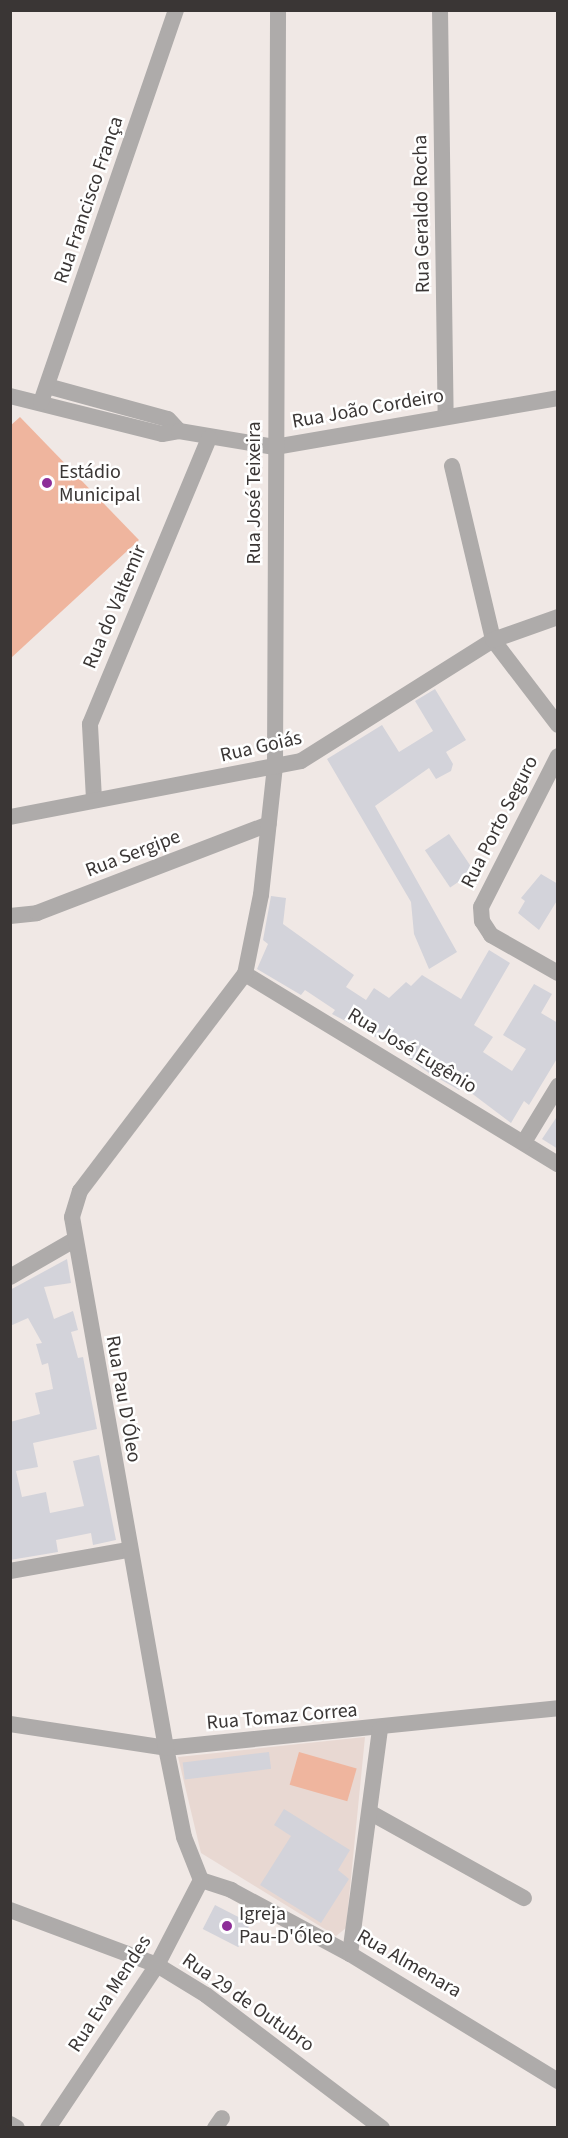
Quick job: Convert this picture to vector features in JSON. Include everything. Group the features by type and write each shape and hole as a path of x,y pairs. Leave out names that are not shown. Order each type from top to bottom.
{"street":[{"name":"Rua Francisco França","path":"41,402 176,10"},
{"name":"Rua José Teixeira","path":"245,974 269,824 275,767 278,10"},
{"name":"Rua Geraldo Rocha","path":"440,10 446,417"},
{"path":"47,386 168,419 179,431"},
{"name":"Rua João Cordeiro","path":"10,396 162,434 179,431 209,438 275,447 558,398"},
{"name":"Rua do Valtemir","path":"94,799 90,724 209,438"},
{"path":"452,466 493,640 558,725"},
{"name":"Rua Goiás","path":"10,817 94,799 301,761 334,744 493,640 558,616"},
{"name":"Rua Porto Seguro","path":"558,756 481,907 482,921 491,935 558,973"},
{"name":"Rua Sergipe","path":"10,916 37,913 269,824"},
{"name":"Rua José Eugênio","path":"245,974 558,1164"},
{"name":"Rua Pau D'Óleo","path":"201,1880 183,1836 128,1550 74,1240 72,1217 80,1191 245,974"},
{"path":"524,1142 558,1086"},
{"path":"10,1277 74,1240"},
{"path":"10,1571 128,1550"},
{"name":"Rua Tomaz Correa","path":"10,1724 166,1748 380,1730 558,1708"},
{"path":"350,1954 371,1813 380,1730"},
{"path":"371,1813 524,1898"},
{"name":"Rua Almenara","path":"201,1880 231,1890 350,1954 558,2080"},
{"name":"Rua Eva Mendes","path":"48,2127 157,1965 201,1880"},
{"name":"Rua 29 de Outubro","path":"10,1910 157,1965 206,1995 382,2127"},
{"path":"10,2124 17,2127"}],"shaded area":[{"name":"Estádio Municipal","path":"20,417 139,540 11,658 10,426"},
{"path":"365,1737 346,1928 336,1936 201,1853 178,1757"},
{"path":"299,1752 357,1769 347,1801 290,1785"}],"building":[{"path":"435,689 466,740 446,752 453,764 451,771 436,779 429,768 375,806 457,952 429,969 414,934 411,902 327,759 382,725 399,752 433,731 415,701"},
{"path":"449,834 474,871 450,888 425,850"},
{"path":"541,874 558,884 558,899 539,930 518,913 525,901 521,898"},
{"path":"271,896 286,898 283,924 354,975 346,987 366,1000 374,988 389,998 406,982 411,986 422,975 461,999 489,950 510,963 474,1025 493,1037 483,1052 512,1071 526,1049 503,1035 534,984 552,994 541,1013 558,1023 558,1057 529,1105 524,1101 511,1123 462,1086 459,1090 429,1073 391,1045 332,1014 335,1010 305,990 301,995 257,969 268,944 263,940"},
{"path":"558,1115 558,1149 542,1139"},
{"path":"67,1259 71,1283 44,1287 54,1319 73,1311 78,1330 71,1332 78,1358 83,1357 97,1429 33,1443 38,1467 16,1471 22,1497 46,1492 50,1513 84,1506 73,1461 99,1455 116,1540 93,1545 91,1533 56,1540 58,1552 10,1560 10,1422 40,1414 35,1393 53,1389 48,1363 42,1365 36,1344 42,1343 28,1318 10,1326 10,1290"},
{"path":"269,1752 271,1769 185,1779 183,1763"},
{"path":"284,1809 350,1850 338,1870 349,1879 321,1923 260,1885 291,1836 274,1825"},
{"name":"Igreja Pau-D'Óleo","path":"215,1905 251,1923 238,1947 203,1929"}],"place":[{"name":"Estádio Municipal","path":"47,483"},
{"name":"Igreja Pau-D'Óleo","path":"227,1926"}]}
